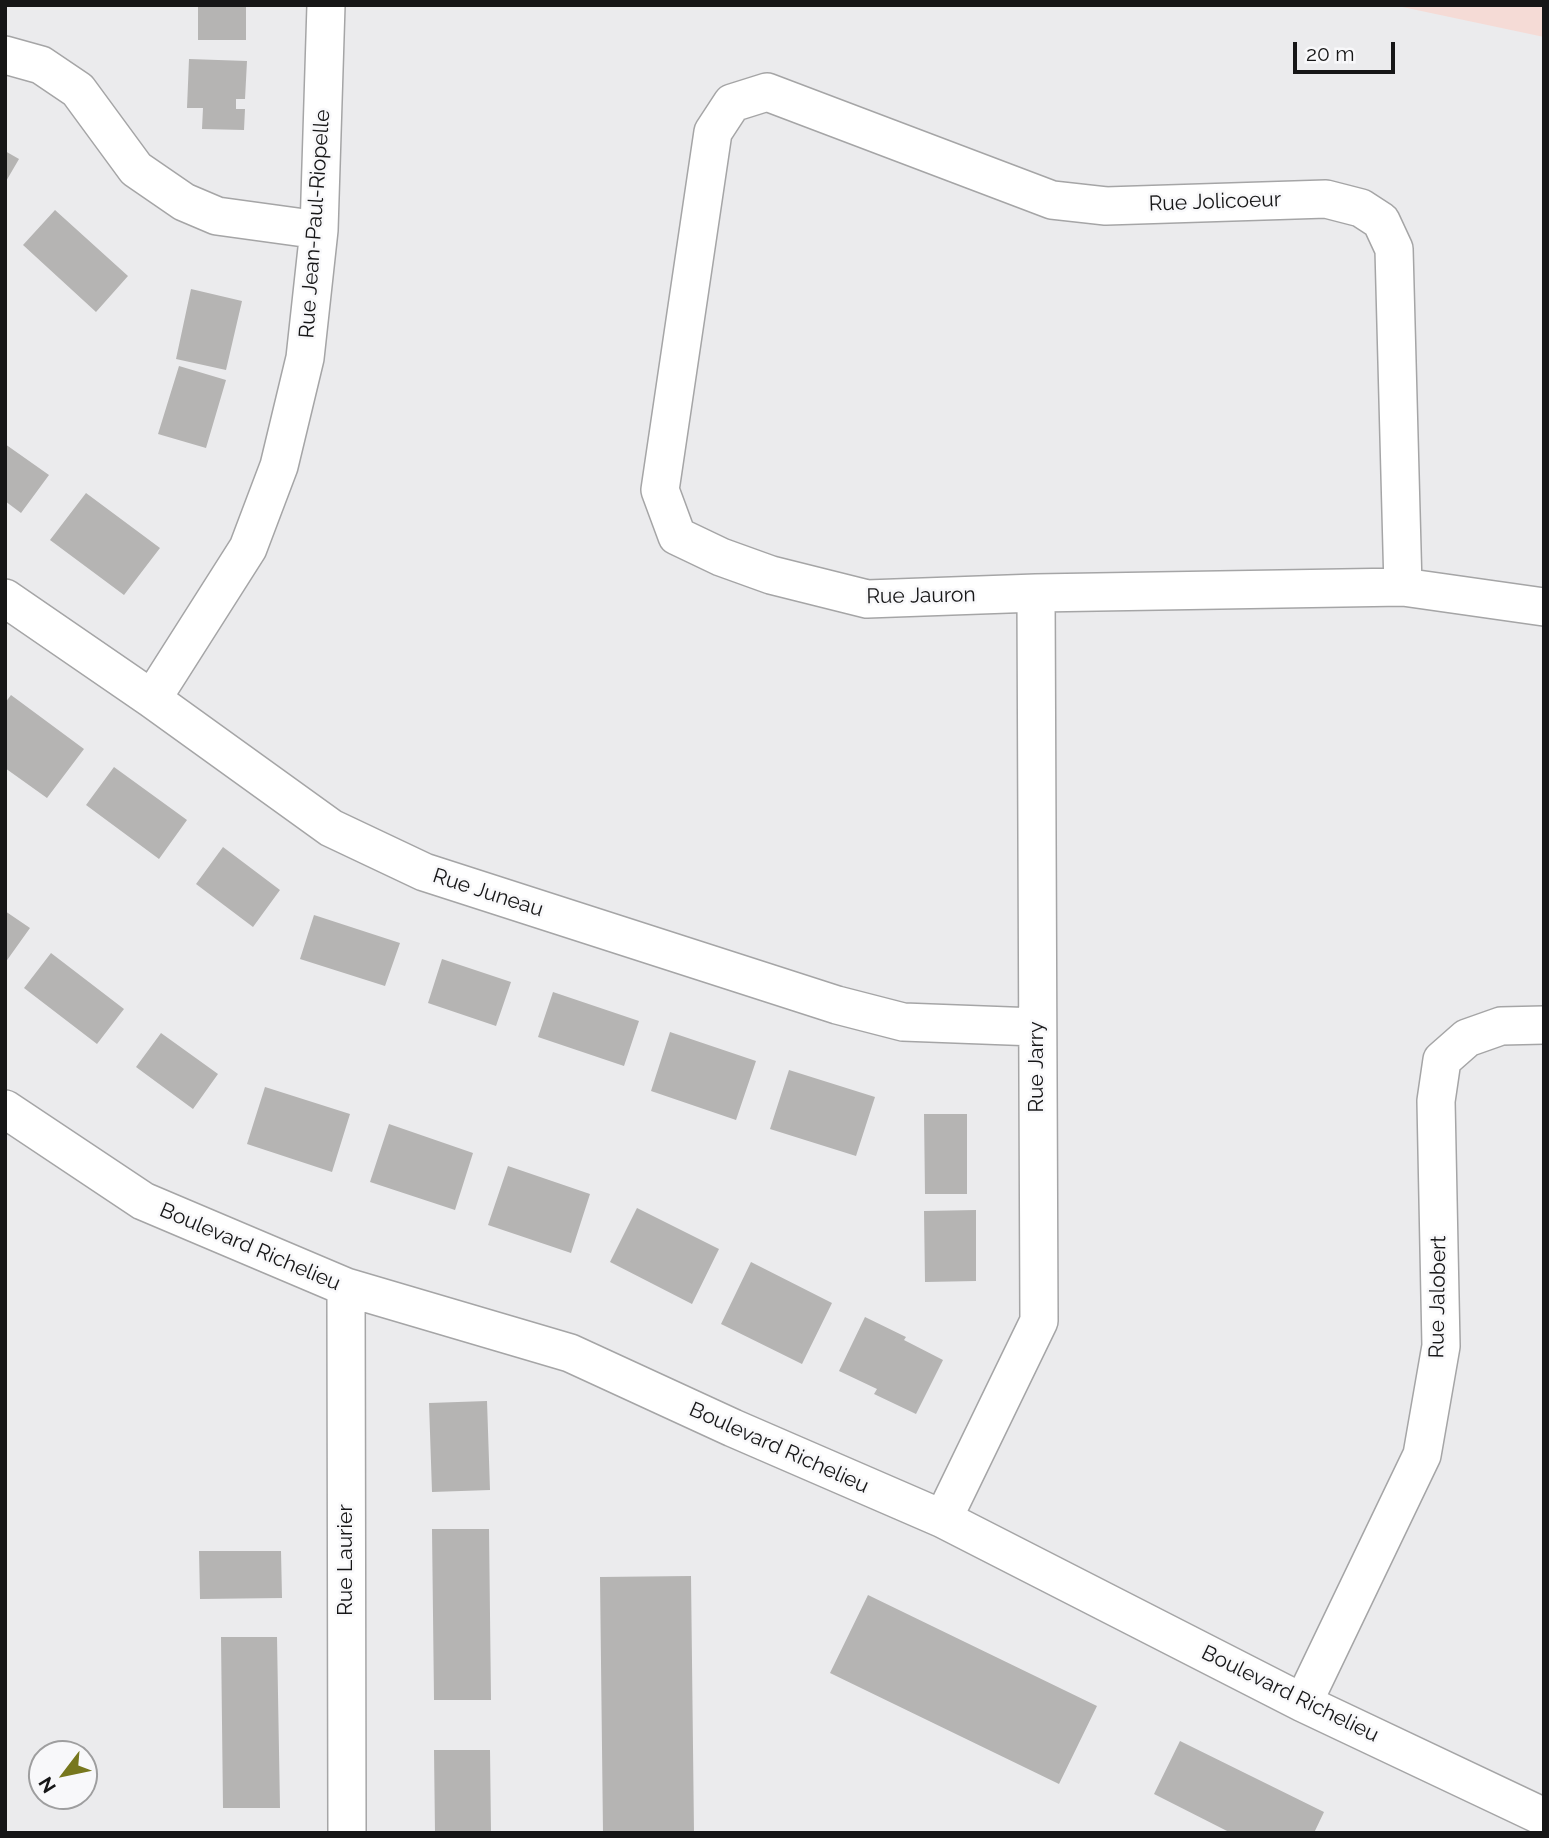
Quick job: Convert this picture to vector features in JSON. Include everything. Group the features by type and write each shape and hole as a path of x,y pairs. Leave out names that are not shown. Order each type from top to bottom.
{"street":[{"name":"Rue Jean-Paul-Riopelle","path":"152,699 248,548 279,466 306,358 319,230 326,5"},
{"path":"5,55 41,65 78,90 136,169 184,202 217,216 319,230"},
{"name":"Rue Jolicoeur","path":"713,132 732,103 767,92 1052,200 1106,206 1326,199 1361,208 1381,221 1394,248 1403,587"},
{"name":"Rue Jauron","path":"713,132 660,490 677,536 721,557 771,575 867,599 1036,593 1403,587 1544,607"},
{"name":"Rue Jarry","path":"943,1519 1039,1321 1036,593"},
{"name":"Rue Juneau","path":"5,598 152,699 331,828 424,872 850,1009 902,1022 1036,1027"},
{"name":"Rue Jalobert","path":"1303,1703 1422,1455 1441,1346 1436,1101 1442,1060 1467,1038 1501,1026 1544,1024"},
{"name":"Boulevard Richelieu","path":"5,1109 144,1201 346,1287 570,1353 733,1428 943,1519 1303,1703 1544,1817"},
{"name":"Rue Laurier","path":"346,1287 347,1833"}],"shaded area":[{"path":"1393,5 1544,5 1544,37"}],"building":[{"path":"198,5 246,5 246,40 198,40"},
{"path":"189,59 247,61 245,99 236,99 236,109 245,109 244,130 202,129 203,108 187,108"},
{"path":"5,151 19,159 5,183"},
{"path":"55,210 128,276 96,312 23,245"},
{"path":"191,289 242,301 226,370 176,359"},
{"path":"179,366 226,380 206,448 158,434"},
{"path":"5,444 49,475 21,513 5,501"},
{"path":"86,493 160,548 124,595 50,540"},
{"path":"11,695 84,749 47,798 5,768 5,703"},
{"path":"114,767 187,820 159,859 86,805"},
{"path":"223,847 280,890 253,927 196,884"},
{"path":"5,911 30,928 5,963"},
{"path":"314,915 400,943 385,986 300,959"},
{"path":"51,953 124,1009 97,1044 24,988"},
{"path":"442,959 511,982 496,1026 428,1003"},
{"path":"553,992 639,1021 624,1066 538,1037"},
{"path":"670,1032 756,1061 736,1120 651,1091"},
{"path":"161,1033 218,1074 193,1109 136,1067"},
{"path":"789,1070 875,1097 856,1156 770,1129"},
{"path":"265,1087 350,1114 332,1172 247,1144"},
{"path":"924,1114 967,1114 967,1194 925,1194"},
{"path":"389,1124 473,1153 455,1210 370,1182"},
{"path":"508,1166 590,1194 571,1253 488,1225"},
{"path":"637,1208 719,1249 692,1304 610,1262"},
{"path":"976,1210 976,1281 925,1282 924,1211"},
{"path":"751,1262 832,1303 802,1364 721,1324"},
{"path":"865,1317 906,1337 904,1340 943,1360 916,1414 874,1394 877,1389 839,1371"},
{"path":"487,1401 490,1490 432,1492 429,1403"},
{"path":"432,1529 489,1529 491,1700 434,1700"},
{"path":"199,1551 281,1551 282,1598 200,1599"},
{"path":"691,1576 694,1833 603,1833 600,1577"},
{"path":"868,1595 1097,1706 1059,1784 830,1673"},
{"path":"221,1637 277,1637 280,1808 223,1808"},
{"path":"1180,1741 1324,1812 1314,1833 1231,1833 1154,1794"},
{"path":"434,1750 490,1750 491,1833 435,1833"}]}
